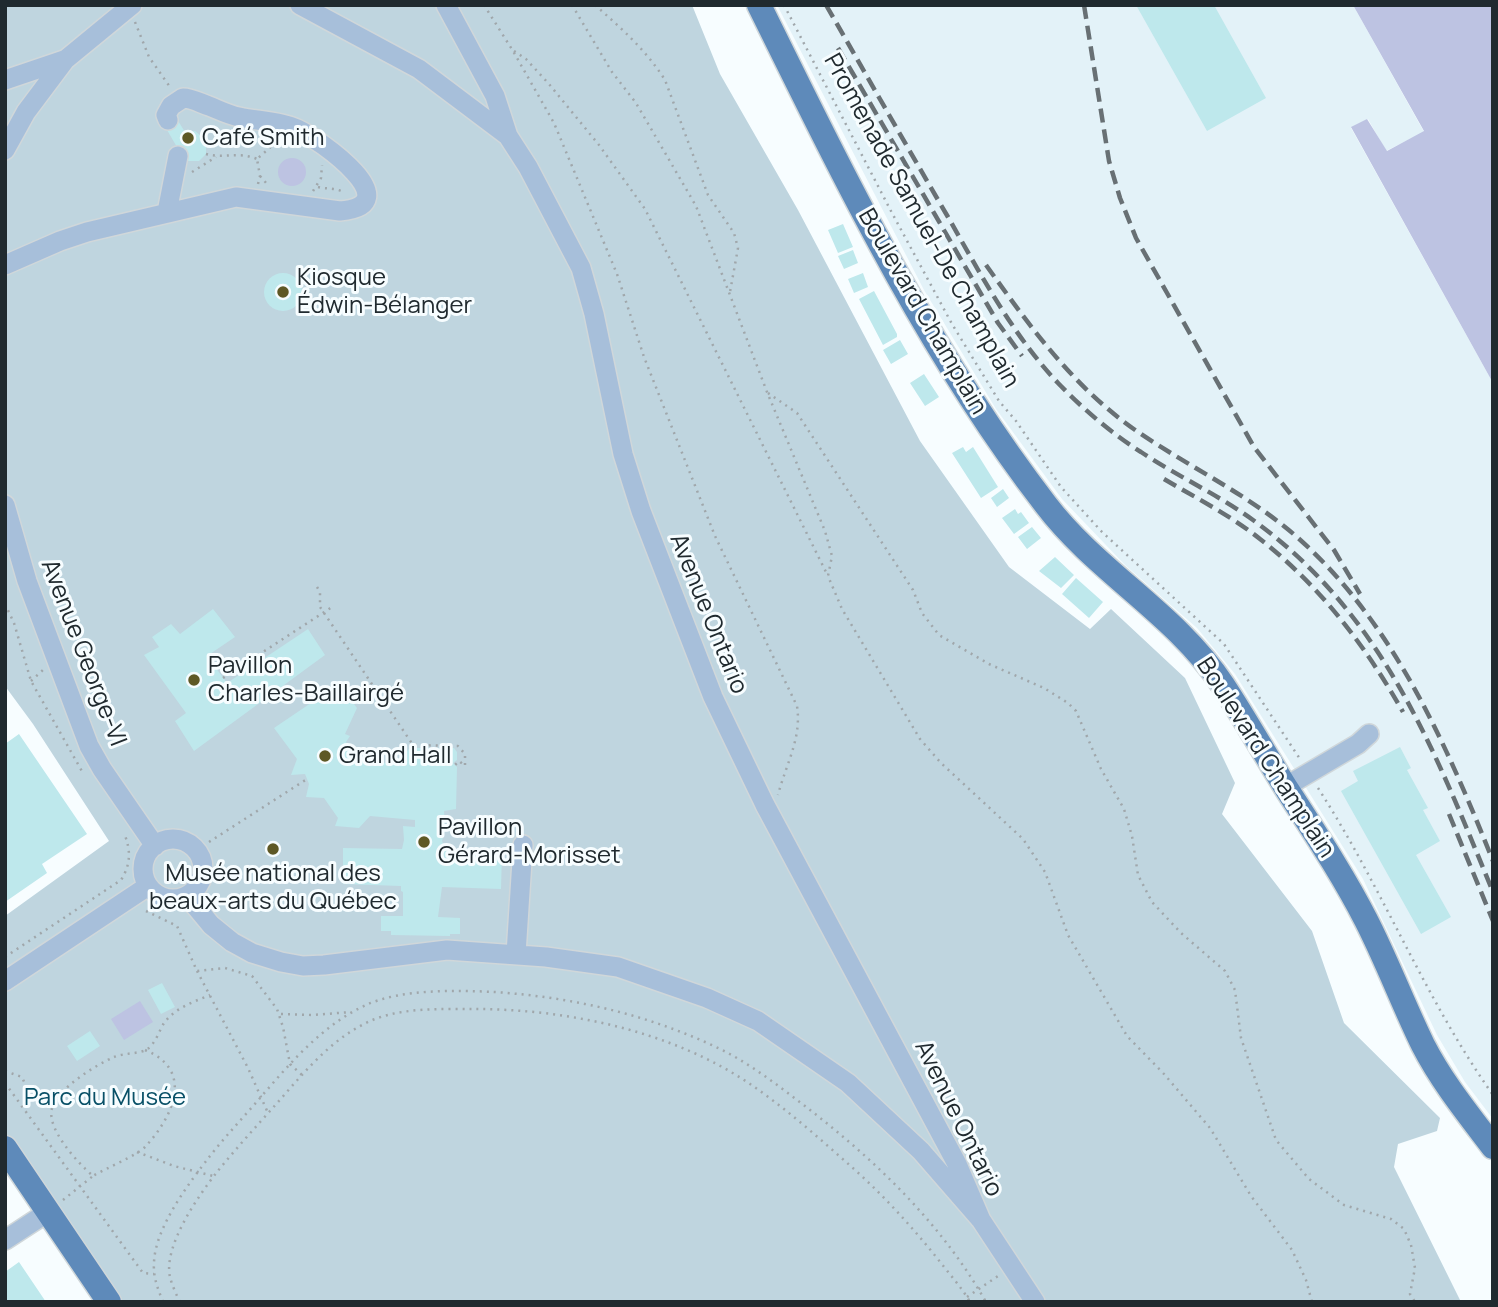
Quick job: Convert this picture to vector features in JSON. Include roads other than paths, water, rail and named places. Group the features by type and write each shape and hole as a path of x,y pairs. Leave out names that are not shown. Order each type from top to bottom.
{"main road":[{"name":"Boulevard Champlain","path":"759,5 909,295 983,419 1049,509 1080,544 1175,630 1203,659 1227,692 1367,921 1436,1068 1493,1147"},
{"path":"5,1148 109,1302"}],"street":[{"path":"300,5 419,69 508,136"},
{"name":"Avenue Ontario","path":"446,5 495,96 508,136 552,210 581,268 594,314 623,454 641,511 699,663 765,805 957,1164 981,1220"},
{"path":"5,150 26,112 65,60 131,6"},
{"path":"5,80 65,60"},
{"path":"5,265 60,241 167,212 236,197 340,211 353,210 366,201 366,187 361,179 295,127 237,116 183,97 171,106 166,115 168,120"},
{"path":"167,212 178,156"},
{"name":"Avenue George-VI","path":"5,505 27,581 89,746 155,846"},
{"path":"1285,787 1358,744 1369,734"},
{"path":"175,839 190,844 197,850 203,864 202,878 197,889 187,896 173,900 159,896 148,886 144,865 147,854 155,846 175,839"},
{"path":"516,954 523,845"},
{"path":"5,981 148,886"},
{"path":"187,896 211,925 232,942 252,953 303,966 447,950 516,954 618,967 707,998 758,1021 848,1083 921,1151 981,1220 1035,1302"},
{"path":"921,1151 941,1134"},
{"path":"5,1240 48,1212"}],"water":[{"path":"1353,5 1493,5 1493,383 1351,127 1367,119 1387,151 1424,131"},
{"path":"292,158 302,162 306,172 302,182 292,186 282,182 278,172 282,162"},
{"path":"140,1001 153,1022 124,1040 111,1019"}],"railway":[{"path":"826,5 985,282 1041,364 1077,402 1119,437 1253,520 1298,557 1337,598 1371,641 1425,736 1493,892"},
{"path":"1084,5 1109,161 1136,238 1254,447 1334,550 1360,594"},
{"path":"838,48 998,323 1022,356"},
{"path":"986,265 1055,356 1094,396 1138,432 1279,522 1331,571 1362,607 1414,687 1456,773 1493,861"},
{"path":"1164,479 1249,530 1302,576 1357,640 1403,712"},
{"path":"1449,814 1493,921"}],"place":[{"name":"Café Smith","path":"188,138"},
{"name":"Kiosque Édwin-Bélanger","path":"283,292"},
{"name":"Pavillon Charles-Baillairgé","path":"194,680"},
{"name":"Grand Hall","path":"325,756"},
{"name":"Pavillon Gérard-Morisset","path":"424,842"},
{"name":"Musée national des beaux-arts du Québec","path":"273,849"}],"park label":[{"name":"Parc du Musée","path":"105,1098"}]}
